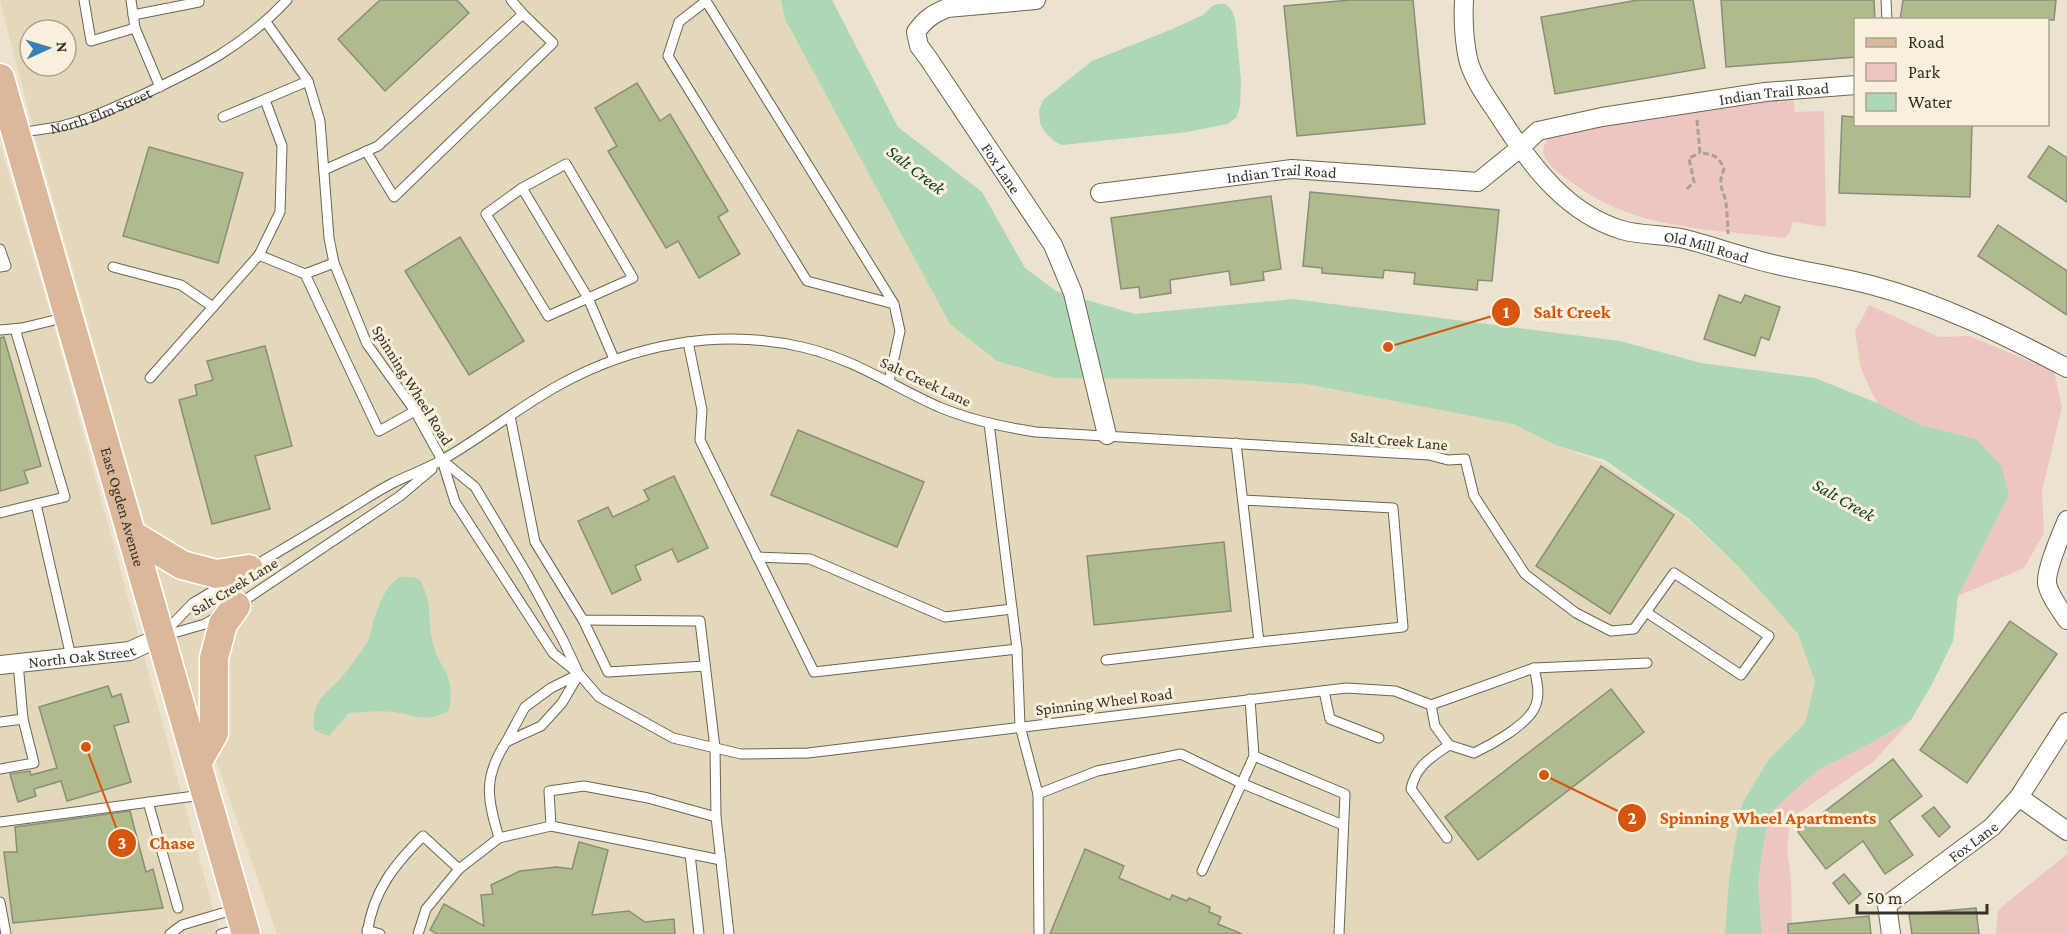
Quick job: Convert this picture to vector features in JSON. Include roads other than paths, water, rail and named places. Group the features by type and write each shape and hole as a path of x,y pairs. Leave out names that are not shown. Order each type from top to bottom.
{"main road":[{"name":"East Ogden Avenue","path":"0,78 8,134 69,316 197,763 237,926"},
{"path":"131,534 182,565 216,574 249,570"},
{"path":"197,763 214,733 214,658 223,624 236,606"}],"street":[{"name":"Fox Lane","path":"1036,0 946,8 933,13 923,21 916,32 920,46 1053,244 1073,293 1107,435"},
{"name":"Old Mill Road","path":"1464,0 1463,17 1469,60 1484,93 1520,148 1558,193 1575,207 1623,230 1682,238 1777,265 1872,285 1938,307 1989,328 2067,368"},
{"name":"Indian Trail Road","path":"1100,193 1292,169 1478,182 1520,148 1538,130 1602,117 1765,92 1854,86"},
{"path":"2067,520 2053,557 2047,583 2067,620"},
{"name":"North Oak Street","path":"9,664 130,651 160,637"},
{"path":"2067,722 2019,797 2067,831"},
{"name":"Fox Lane","path":"1891,934 1887,905 1992,827 2019,797"}],"lane":[{"path":"84,0 91,40 135,28"},
{"path":"131,0 135,28 160,87"},
{"path":"133,15 199,2 199,0"},
{"name":"North Elm Street","path":"8,134 65,125 118,106 160,87 218,58 266,22 287,0"},
{"path":"366,151 394,196 553,43 510,0"},
{"path":"1886,0 1887,18"},
{"path":"889,381 900,331 894,304 706,1 680,22 668,56 807,281 894,304"},
{"path":"324,170 378,146 523,14"},
{"name":"Spinning Wheel Road","path":"266,22 308,81 320,121 329,238 334,263 367,344 415,411 442,460 455,502 553,653 579,674 599,697 673,738 741,754 808,753 1346,688 1395,691 1431,705"},
{"path":"224,117 308,81"},
{"path":"150,378 259,255 280,212 282,146 265,100"},
{"path":"567,164 633,278 548,316 486,214 522,188 567,164"},
{"path":"522,188 588,298 614,360"},
{"path":"0,249 3,267"},
{"path":"259,255 305,274 379,431 415,411"},
{"path":"305,274 334,263"},
{"path":"114,267 180,285 213,307"},
{"path":"0,330 15,329 69,316"},
{"path":"0,513 65,497 15,329"},
{"name":"Salt Creek Lane","path":"160,637 194,603 392,484 442,460 560,384 614,360 661,346 715,339 760,340 837,357 860,366 940,407 989,423 1036,432 1429,454 1448,460 1465,459 1474,496 1525,574 1576,613 1611,631 1634,629 1646,612"},
{"path":"688,342 702,410 700,440 814,672 1017,649"},
{"path":"510,416 535,542 583,620 608,672 705,666"},
{"path":"989,423 1017,649 1020,726 1038,794 1039,934"},
{"path":"1236,443 1259,642"},
{"name":"Spinning Wheel Road","path":"442,460 475,487 537,593 579,674"},
{"name":"Salt Creek Lane","path":"160,637 205,624 236,606 400,496 442,460"},
{"path":"1106,660 1403,627 1393,508 1243,500"},
{"path":"36,504 71,657"},
{"path":"757,557 810,559 945,617 1012,609"},
{"path":"1674,573 1769,636 1741,675 1646,612 1674,573"},
{"path":"583,620 700,621 715,748 716,817 729,934"},
{"path":"1534,668 1539,689 1534,709 1494,744 1474,753 1449,745 1435,726 1431,705 1534,668 1647,663"},
{"path":"0,769 34,763 9,664"},
{"path":"499,838 492,814 489,785 494,761 525,707 551,688 579,674"},
{"path":"506,742 541,726 562,703 579,674"},
{"path":"1323,691 1330,718 1379,738"},
{"path":"1202,871 1254,756 1250,699"},
{"path":"0,722 23,719"},
{"path":"1447,838 1411,789 1414,775 1431,757 1449,745"},
{"path":"1038,794 1097,771 1181,754 1242,783 1343,825"},
{"path":"1254,756 1345,794 1339,934"},
{"path":"551,826 549,791 584,786 648,798 716,817"},
{"path":"0,822 205,795"},
{"path":"148,802 178,908"},
{"path":"418,934 426,909 459,869 499,838 551,826 721,860"},
{"path":"380,934 367,932 383,885 397,862 423,836 459,869"},
{"path":"690,854 699,934"},
{"path":"0,902 6,934"},
{"path":"170,934 182,925 237,926"}],"water":[{"path":"781,0 832,0 898,127 982,192 1025,268 1056,291 1135,314 1293,299 1620,341 1701,363 1815,378 1877,403 1921,425 1976,439 2001,465 2009,495 1958,596 1953,641 1911,720 1818,770 1771,812 1758,880 1762,934 1725,934 1729,879 1742,804 1769,759 1805,723 1815,682 1798,634 1738,566 1689,519 1605,460 1558,446 1513,424 1306,384 1220,379 1055,378 997,361 950,324 785,19"},
{"path":"1226,4 1235,19 1241,80 1240,106 1236,118 1227,124 1187,132 1062,145 1044,131 1040,123 1039,111 1043,100 1092,61 1170,30 1203,15 1212,6"},
{"path":"399,577 413,577 420,580 424,589 434,649 450,687 449,710 428,718 388,711 349,713 329,736 314,730 316,706 365,646 387,589"}],"place":[{"name":"Salt Creek","path":"1388,347"},
{"name":"Chase","path":"86,747"},
{"name":"Spinning Wheel Apartments","path":"1544,775"}]}
